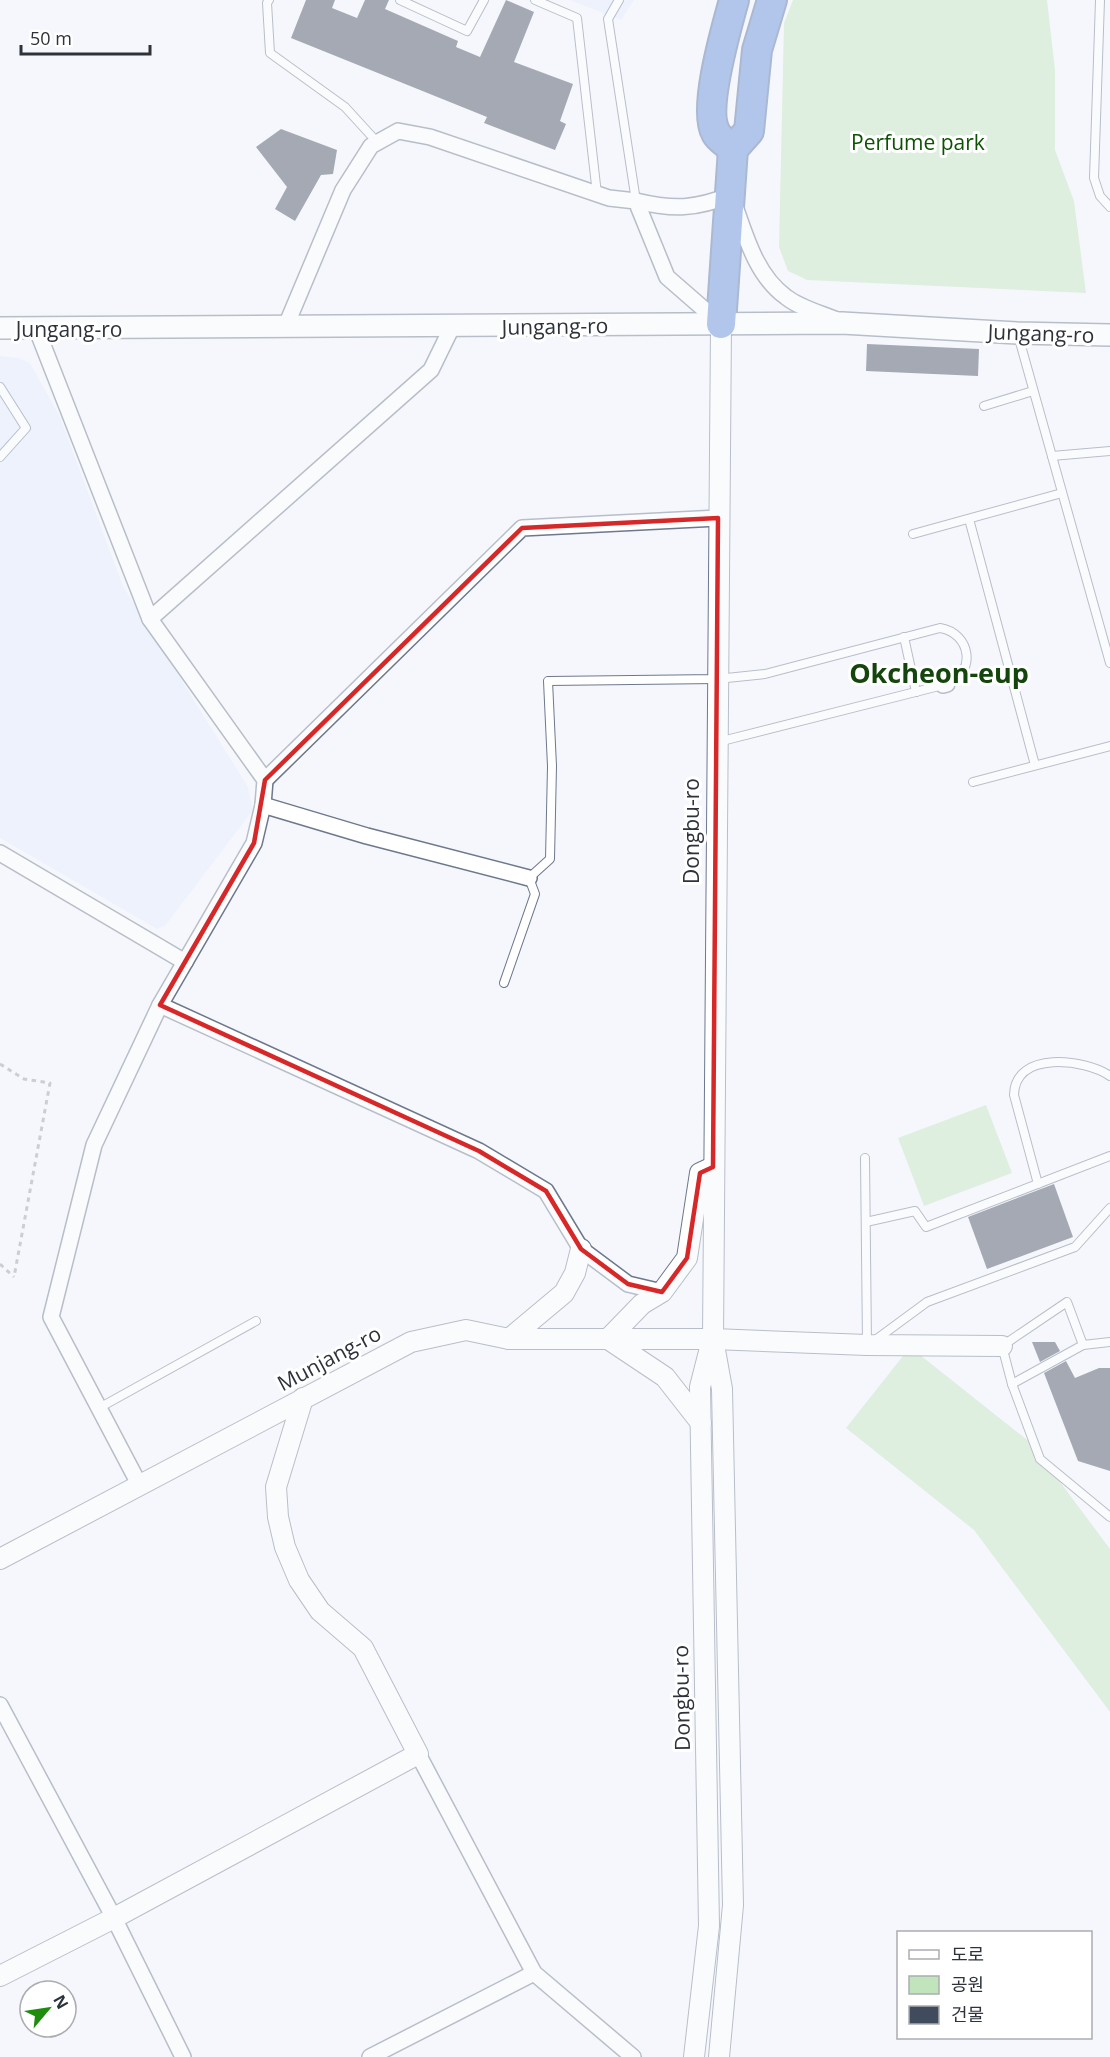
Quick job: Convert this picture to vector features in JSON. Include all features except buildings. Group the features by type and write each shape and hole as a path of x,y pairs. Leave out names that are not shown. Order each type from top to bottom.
{"highway":[{"path":"733,149 715,132 712,113 718,60 734,0"},
{"path":"722,324 733,149 749,131 757,50 772,0"}],"main road":[{"name":"Jungang-ro","path":"0,328 37,330 842,323 1017,333 1110,335"}],"street":[{"path":"285,328 343,190 371,146 398,131 430,137 597,194 677,208 705,206 731,195 756,262 772,284 786,297 842,323"},
{"path":"636,201 667,277 722,324"},
{"name":"Dongbu-ro","path":"719,2057 734,1905 722,1389 713,1339 716,742 722,324"},
{"path":"150,619 431,370 452,327"},
{"path":"37,330 150,619 265,780 263,805 254,843 160,1005 94,1145 51,1317 139,1484"},
{"path":"265,780 522,528 718,518"},
{"path":"263,805 366,836 529,878"},
{"path":"0,853 185,962"},
{"path":"160,1005 479,1151 546,1191 581,1249 628,1284 662,1292"},
{"path":"701,1423 665,1377 608,1339 642,1304 662,1292 687,1258 694,1226 700,1173 713,1167"},
{"path":"509,1339 564,1293 575,1273 581,1249"},
{"name":"Munjang-ro","path":"0,1559 411,1342 466,1330 509,1339 713,1339 867,1345 1002,1346"},
{"name":"Dongbu-ro","path":"694,2057 710,1926 700,1387 713,1339"},
{"path":"303,1398 276,1487 278,1517 285,1547 300,1580 320,1611 363,1648 534,1973 633,2057"},
{"path":"0,1705 114,1918 183,2057"},
{"path":"0,1976 114,1918 418,1754"},
{"path":"370,2057 534,1973"}],"lane":[{"path":"269,0 267,3 270,53 345,107 377,142"},
{"path":"400,0 466,31 484,0"},
{"path":"535,0 577,18 597,194"},
{"path":"619,0 608,19 636,201"},
{"path":"1100,0 1094,178 1100,196 1110,207"},
{"path":"1017,333 1110,663"},
{"path":"0,387 26,428 0,457"},
{"path":"984,406 1033,390"},
{"path":"1052,456 1110,450"},
{"path":"913,534 1062,493"},
{"path":"969,519 1035,765"},
{"path":"504,982 535,894 529,878 550,859 552,766 548,681 717,679 792,668 940,628 960,637 966,648 967,663 960,676 945,685 716,742"},
{"path":"904,637 916,692"},
{"path":"973,782 1110,746"},
{"path":"1038,1184 1014,1095 1014,1086 1019,1078 1039,1065 1057,1061 1097,1067 1110,1076"},
{"path":"866,1222 915,1211 926,1227 1110,1156"},
{"path":"865,1158 867,1345"},
{"path":"867,1345 927,1302 1075,1247 1110,1208"},
{"path":"1083,1345 1067,1302 1002,1346 1012,1384 1040,1459 1110,1517"},
{"path":"99,1408 256,1321"},
{"path":"1012,1384 1083,1345 1110,1342"}],"path":[{"path":"0,1064 24,1079 50,1083 14,1277 0,1264"}],"highlighted area":[{"path":"718,518 713,1167 700,1173 687,1258 676,1275 662,1292 628,1284 581,1249 546,1191 479,1151 160,1005 254,843 265,780 522,528"}],"shaded area":[{"path":"569,0 634,0 621,20"},
{"path":"0,356 19,358 30,363 60,417 123,586 248,787 253,810 165,926 157,929 0,838"}],"green space":[{"name":"Perfume park","path":"793,0 1047,0 1055,70 1055,150 1074,201 1086,293 807,280 788,271 779,247 784,23"},
{"path":"986,1105 1012,1173 924,1206 898,1138"},
{"path":"910,1347 1031,1443 1110,1549 1110,1712 974,1530 846,1428"}],"district":[{"name":"Okcheon-eup","path":"939,672"}]}
